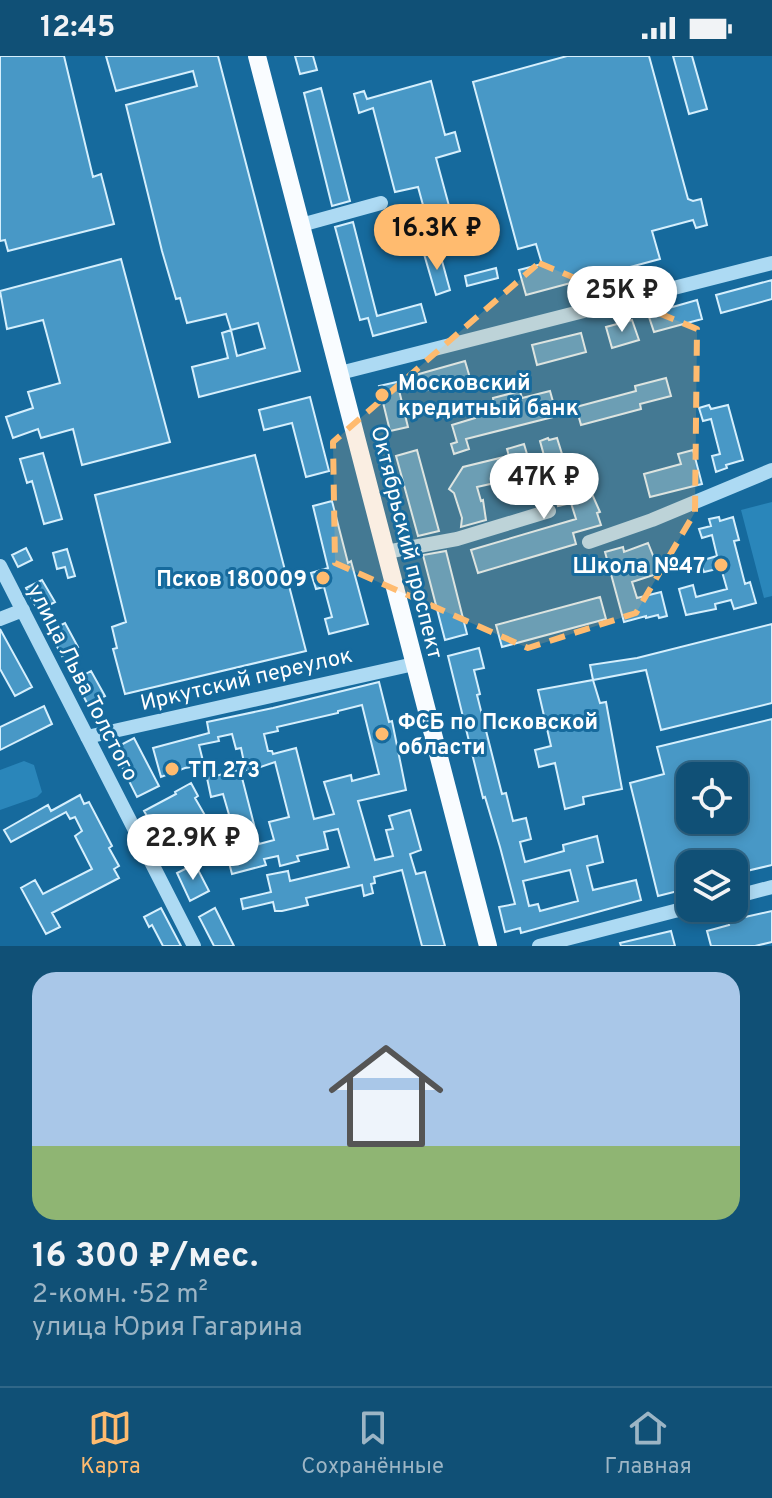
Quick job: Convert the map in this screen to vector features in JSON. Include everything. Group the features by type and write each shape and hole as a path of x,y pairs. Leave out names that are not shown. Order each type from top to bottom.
{"main road":[{"name":"Октябрьский проспект","path":"257,56 488,946"}],"street":[{"path":"301,225 381,203"},
{"path":"340,373 772,263"},
{"path":"589,542 652,520 772,470"},
{"path":"386,552 457,539 549,511"},
{"name":"улица Льва Толстого","path":"0,566 194,946"},
{"path":"0,619 23,610"},
{"name":"Иркутский переулок","path":"87,737 414,664"},
{"path":"748,893 772,887"},
{"path":"539,946 676,911"}],"highlighted area":[{"path":"539,263 697,329 695,512 636,613 528,648 335,563 333,442"}],"shaded area":[{"path":"772,502 772,596 764,598 741,510"},
{"path":"24,761 34,765 42,792 37,797 0,810 0,770"}],"building":[{"path":"0,56 64,56 93,177 101,174 114,224 8,251 5,240 0,241"},
{"path":"106,56 218,56 300,371 199,397 192,367 228,358 222,333 231,330 226,314 187,323 180,298 176,299 162,251 126,105 197,86 193,71 116,91","holes":["258,323 265,348 237,356 231,330"]},
{"path":"295,56 313,56 317,70 300,74"},
{"path":"567,56 649,56 688,199 701,199 707,225 696,228 693,220 652,231 660,259 526,295 519,270 542,264 536,244 518,249 473,82"},
{"path":"673,56 692,56 707,109 689,114"},
{"path":"431,81 445,135 455,132 460,151 436,158 458,239 434,245 418,187 395,192 373,108 359,113 354,94 364,91 367,99"},
{"path":"321,88 350,201 332,206 304,93"},
{"path":"407,206 416,240 400,244 391,210"},
{"path":"353,222 377,316 421,304 426,322 373,336 368,318 360,320 335,227"},
{"path":"439,250 450,290 436,295 424,254"},
{"path":"121,259 170,442 82,465 73,429 41,438 38,429 13,438 6,417 33,408 28,392 60,383 43,320 7,329 0,291"},
{"path":"496,268 498,278 467,286 465,276"},
{"path":"772,280 772,299 721,313 716,295"},
{"path":"697,300 702,319 654,332 648,314"},
{"path":"632,320 639,340 612,348 606,327"},
{"path":"581,333 586,352 537,365 532,345"},
{"path":"465,361 470,378 424,391 419,374"},
{"path":"666,378 671,396 640,404 641,409 581,425 576,407 636,391 635,386"},
{"path":"397,382 408,427 390,431 379,386"},
{"path":"520,391 522,398 550,391 557,416 466,439 469,449 454,454 451,444 457,442 452,425 475,418 473,409 494,404 493,398"},
{"path":"310,397 329,471 306,477 292,423 264,430 259,410"},
{"path":"709,405 711,409 728,405 743,460 716,472 712,456 720,454 711,419 703,421 699,408"},
{"path":"557,438 576,499 592,494 600,512 597,513 601,525 573,533 576,544 478,573 471,550 576,519 571,503 558,506 540,441"},
{"path":"524,444 527,454 510,460 507,449"},
{"path":"417,450 439,531 418,536 396,456"},
{"path":"693,450 702,484 650,497 644,474 681,464 678,454"},
{"path":"43,453 62,519 44,524 32,481 27,483 20,459"},
{"path":"255,455 306,651 125,694 113,649 117,648 112,627 126,622 95,495"},
{"path":"508,456 517,488 499,490 495,483 477,487 486,520 461,527 462,518 454,493 449,489 463,467"},
{"path":"332,501 368,624 329,634 325,619 332,617 324,587 316,589 311,573 328,568 313,506"},
{"name":"Школа №47","path":"719,517 720,521 733,517 739,540 734,541 745,584 750,582 756,603 734,609 731,600 715,604 716,609 686,615 679,589 693,585 696,597 727,589 721,568 704,572 700,561 717,556 712,535 702,538 699,529 711,526 709,519"},
{"path":"648,543 660,573 632,582 637,598 661,592 667,616 646,616 624,622 605,552 623,547 624,552"},
{"path":"26,548 32,560 18,567 12,555"},
{"path":"67,549 75,576 68,578 65,567 57,569 53,553"},
{"path":"446,551 467,634 445,640 423,555"},
{"path":"42,580 55,602 38,611 26,588"},
{"path":"600,597 606,619 502,647 496,625"},
{"path":"65,623 78,647 62,656 49,631"},
{"path":"772,624 772,703 661,730 646,670 593,680 590,665 637,658"},
{"path":"0,629 32,687 15,696 0,669"},
{"path":"479,648 484,668 474,670 480,694 477,695 502,794 506,793 513,821 526,818 531,839 520,842 525,862 564,851 563,845 597,836 603,862 587,866 593,890 636,880 641,900 521,933 520,928 505,932 499,907 515,904 483,798 448,656","holes":["570,870 578,901 540,911 538,904 529,906 523,881"]},
{"path":"91,671 105,696 88,705 75,680"},
{"path":"593,680 600,703 606,702 622,789 583,797 584,804 565,809 555,763 539,767 535,750 551,746 538,690"},
{"path":"379,682 389,722 392,721 406,790 358,801 375,860 393,856 386,830 393,829 389,816 410,810 421,850 410,854 416,874 425,872 445,946 422,946 402,870 374,877 375,883 371,884 373,893 364,896 362,885 306,898 308,905 282,911 275,911 273,902 243,909 241,899 271,892 267,875 288,871 290,881 349,867 338,829 324,832 328,849 297,856 299,861 280,866 278,856 264,859 266,865 232,874 220,828 232,825 223,794 211,797 207,778 240,770 259,844 274,840 269,822 289,817 275,762 246,772 241,748 236,749 232,734 218,737 219,741 199,745 204,765 161,777 153,748 209,733 207,722","holes":["362,705 379,774 352,781 351,775 324,782 334,814 314,819 296,748 273,754 268,751 264,734 278,731 277,727"]},
{"path":"44,706 52,724 0,750 0,727"},
{"path":"772,719 772,865 748,871 748,850 676,850 676,892 658,896 630,783 664,774 657,747"},
{"path":"134,738 159,786 137,797 113,749"},
{"path":"191,783 206,817 197,822 203,833 165,852 160,841 165,838 156,821 151,823 144,811"},
{"path":"80,795 84,804 89,802 112,846 109,848 119,866 114,869 119,878 52,913 60,927 46,934 21,888 35,880 43,894 92,869 75,836 82,831 75,817 70,819 66,812 11,842 4,830 48,805 51,811"},
{"path":"195,864 209,891 190,901 177,873"},
{"path":"161,908 181,946 163,946 152,925 149,927 144,917"},
{"path":"215,908 234,946 214,946 199,917"},
{"path":"772,911 772,942 755,946 711,946 707,931 729,925 728,922 748,922 748,916"},
{"path":"671,931 675,946 621,946 620,943"}],"place":[{"name":"Московский кредитный банк","path":"382,395"},
{"name":"Школа №47","path":"721,565"},
{"name":"Псков 180009","path":"323,578"},
{"name":"ФСБ по Псковской области","path":"382,734"},
{"name":"ТП 273","path":"172,769"}]}
